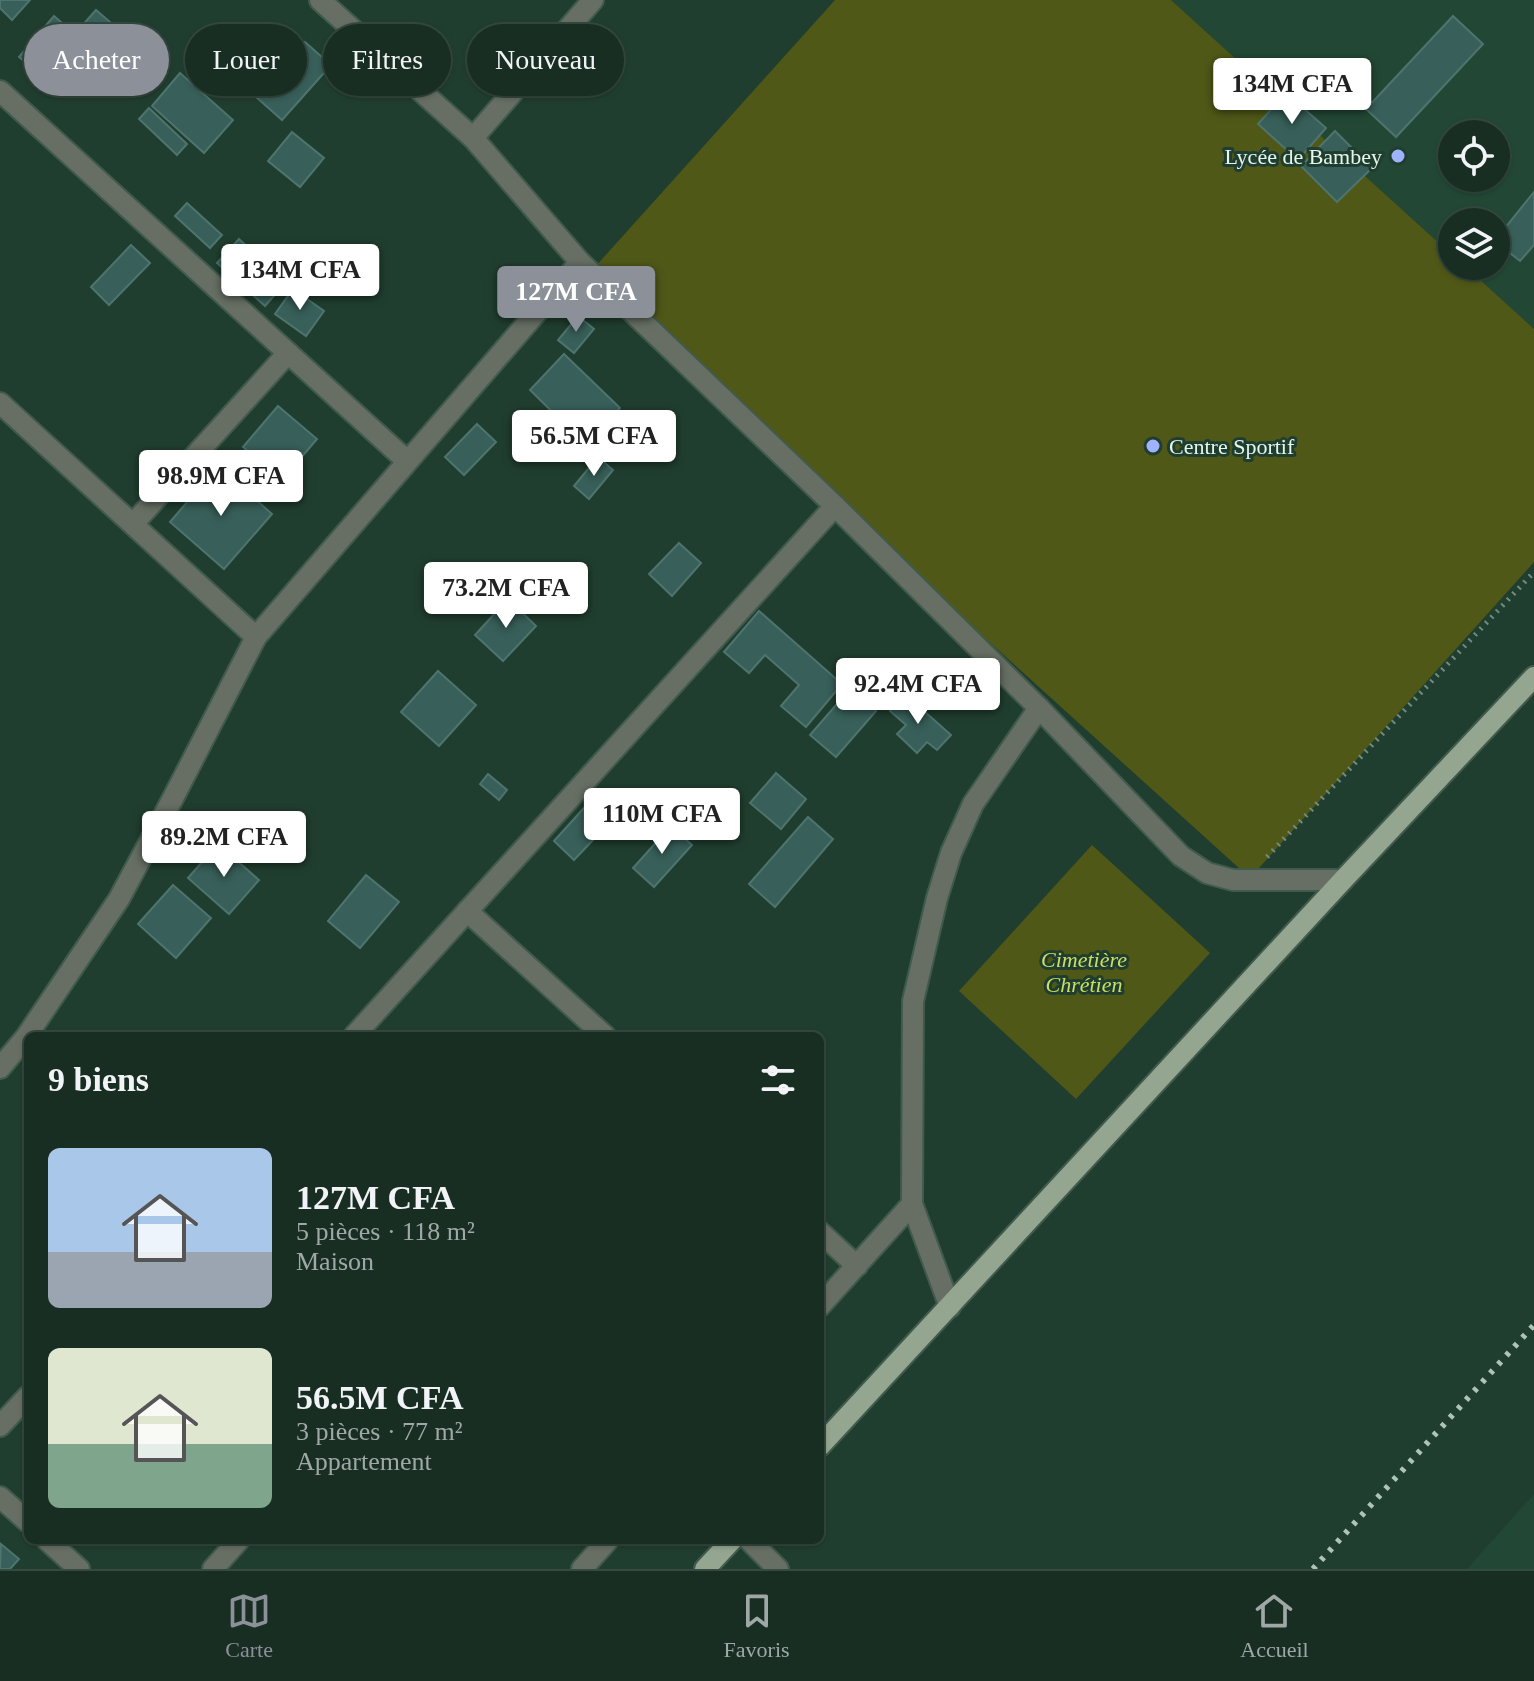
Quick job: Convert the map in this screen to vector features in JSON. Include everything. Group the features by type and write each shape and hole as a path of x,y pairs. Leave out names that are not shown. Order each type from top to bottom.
{"main road":[{"path":"824,1442 1534,677"},
{"path":"705,1569 728,1544"}],"street":[{"path":"320,0 473,138 580,262 835,506 1039,708 1181,856 1207,873 1233,880 1343,880"},
{"path":"473,138 593,0"},
{"path":"0,91 407,461"},
{"path":"29,1032 119,899 256,637 580,262"},
{"path":"133,524 288,353"},
{"path":"0,403 256,637"},
{"path":"358,1032 835,506"},
{"path":"950,1307 912,1204 913,1001 951,853 973,804 1039,708"},
{"path":"467,911 601,1032"},
{"path":"0,1068 24,1039"},
{"path":"824,1302 912,1204"},
{"path":"824,1236 857,1266"},
{"path":"0,1426 24,1400"},
{"path":"0,1497 24,1518"},
{"path":"51,1544 79,1569"},
{"path":"213,1569 235,1544"},
{"path":"582,1569 604,1544"},
{"path":"753,1544 778,1569"}],"path":[{"path":"1245,880 1534,572"}],"shaded area":[{"name":"Lycée de Bambey","path":"1171,0 1534,0 1534,329 1480,280 1510,280 1510,208 1438,208 1438,242"},
{"path":"1534,1494 1534,1569 1467,1569"}],"green space":[{"name":"Centre Sportif","path":"835,0 1171,0 1438,242 1438,280 1480,280 1534,329 1534,562 1250,878 586,277"},
{"name":"Cimetière Chrétien","path":"1092,845 1210,953 1076,1099 959,991"}],"building":[{"path":"0,0 30,0 12,20 0,8"},
{"path":"96,10 110,22 108,24 84,24"},
{"path":"54,16 63,24 47,24"},
{"path":"1453,16 1483,44 1396,137 1366,109"},
{"path":"307,44 323,58 323,74 307,92"},
{"path":"180,73 185,77 185,96 206,96 233,120 204,153 152,106 160,96 169,96 169,86"},
{"path":"1286,93 1326,128 1298,160 1258,124"},
{"path":"257,96 303,96 282,120"},
{"path":"149,108 187,144 177,155 139,119"},
{"path":"1335,131 1372,168 1337,202 1301,166"},
{"path":"292,132 324,158 300,187 268,161"},
{"path":"1534,192 1534,245 1520,261 1510,253 1510,222"},
{"path":"187,203 222,235 210,248 175,216"},
{"path":"239,239 286,282 265,306 217,263"},
{"path":"131,245 150,263 109,305 91,287"},
{"path":"293,289 324,311 306,336 275,314"},
{"path":"578,316 594,329 574,353 558,340"},
{"path":"564,354 620,408 585,444 530,390"},
{"path":"278,406 317,439 282,480 243,447"},
{"path":"477,424 496,442 464,475 445,457"},
{"path":"598,457 613,470 589,499 574,486"},
{"path":"218,466 272,514 224,569 170,522"},
{"path":"679,543 701,563 672,596 649,574"},
{"path":"508,599 536,626 503,661 475,635"},
{"path":"759,611 842,684 806,727 781,706 799,685 765,655 749,673 724,652"},
{"path":"438,671 476,705 439,746 401,712"},
{"path":"850,689 876,711 836,757 810,735"},
{"path":"905,694 951,735 937,750 927,742 917,753 897,734 906,725 890,711"},
{"path":"776,773 806,799 781,829 750,803"},
{"path":"488,774 507,790 499,800 480,784"},
{"path":"593,798 614,818 574,860 554,841"},
{"path":"808,817 833,839 775,907 749,884"},
{"path":"671,826 692,845 654,887 633,868"},
{"path":"218,844 259,880 229,914 188,878"},
{"path":"366,875 399,902 360,948 328,921"},
{"path":"173,885 211,918 176,958 138,924"},
{"path":"1,1544 19,1559 10,1569 0,1569"}],"railway":[{"path":"1313,1569 1534,1325"}],"place":[{"name":"Lycée de Bambey","path":"1398,156"},
{"name":"Centre Sportif","path":"1153,446"}]}
